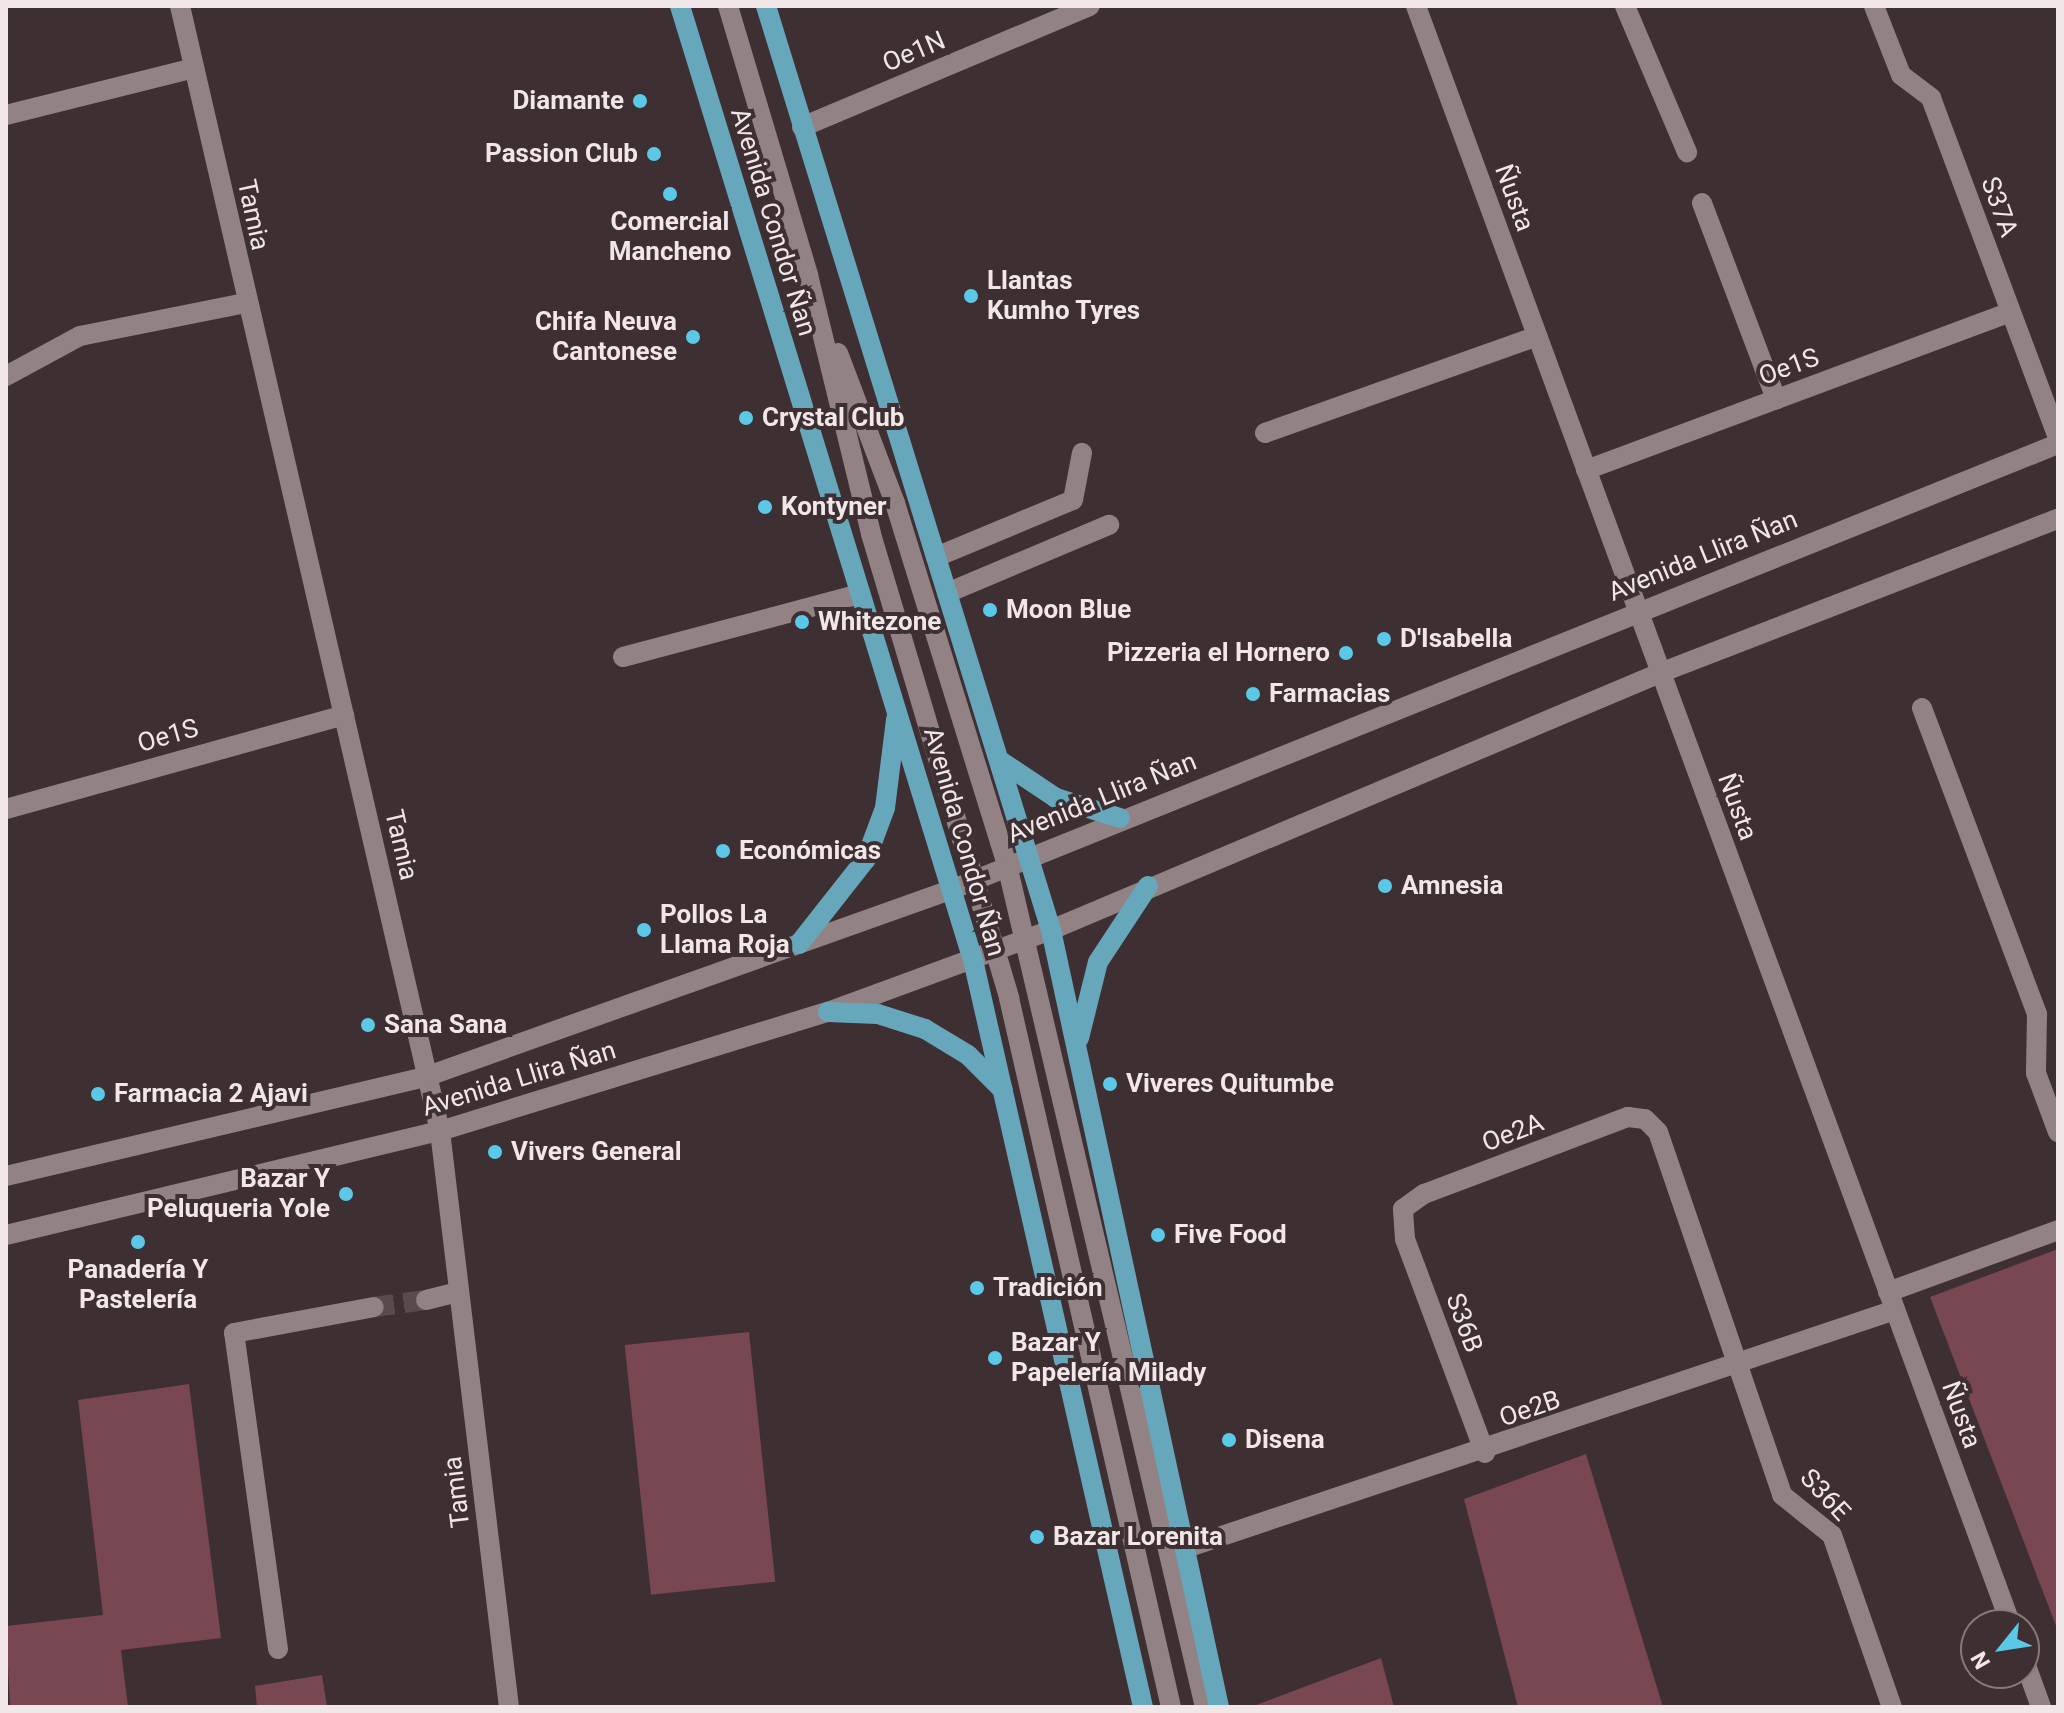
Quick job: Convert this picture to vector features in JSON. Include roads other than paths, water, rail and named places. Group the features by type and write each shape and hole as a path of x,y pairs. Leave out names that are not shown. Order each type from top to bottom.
{"main road":[{"name":"Avenida Condor Ñan","path":"680,6 973,960 1143,1707"},
{"path":"766,6 1051,930 1180,1550 1219,1707"},
{"path":"799,944 836,904 876,833 896,755 895,700"},
{"path":"999,760 1056,798 1120,818"},
{"path":"1077,1050 1098,962 1148,886"},
{"path":"828,1012 878,1014 925,1029 968,1055 1003,1090"}],"street":[{"name":"Tamia","path":"180,6 245,303 440,1131 509,1707"},
{"path":"728,6 808,275 871,534 997,952 1171,1707"},
{"name":"Oe1N","path":"802,127 1090,6"},
{"name":"Ñusta","path":"1416,6 2005,1609"},
{"path":"1625,6 1687,152"},
{"name":"S37A","path":"1874,6 1901,75 1931,98 2058,441"},
{"path":"6,115 194,68"},
{"path":"1702,203 1776,399"},
{"path":"808,275 895,503 1007,865 1205,1707"},
{"path":"6,376 80,336 245,303"},
{"name":"Oe1S","path":"1586,470 2010,312"},
{"path":"1265,433 1537,336"},
{"name":"Avenida Llira Ñan","path":"6,1176 428,1076 953,889 1120,818 2058,441"},
{"path":"936,557 1073,500 1082,453"},
{"name":"Avenida Llira Ñan","path":"6,1235 440,1131 828,1012 1025,941 1148,886 1660,673 2058,519"},
{"path":"947,593 1109,525"},
{"path":"623,657 859,594"},
{"path":"1922,708 2037,1014 2036,1073 2058,1132"},
{"name":"Oe1S","path":"6,809 344,715"},
{"name":"Oe2A","path":"1403,1209 1424,1194 1628,1117 1645,1119"},
{"name":"S36E","path":"1645,1119 1658,1132 1782,1495 1832,1535 1892,1707"},
{"name":"S36B","path":"1403,1209 1405,1239 1485,1453"},
{"name":"Oe2B","path":"1180,1550 1485,1453 1739,1364 2058,1230"},
{"path":"426,1300 459,1292"},
{"path":"278,1649 234,1333 374,1307"}],"tunnel":[{"path":"374,1307 426,1300"}],"place":[{"name":"Diamante","path":"640,101"},
{"name":"Passion Club","path":"654,154"},
{"name":"Comercial Mancheno","path":"670,194"},
{"name":"Llantas Kumho Tyres","path":"971,296"},
{"name":"Chifa Neuva Cantonese","path":"693,337"},
{"name":"Crystal Club","path":"746,418"},
{"name":"Kontyner","path":"765,507"},
{"name":"Moon Blue","path":"990,610"},
{"name":"Whitezone","path":"802,622"},
{"name":"D'Isabella","path":"1384,639"},
{"name":"Pizzeria el Hornero","path":"1346,653"},
{"name":"Farmacias","path":"1253,694"},
{"name":"Económicas","path":"723,851"},
{"name":"Amnesia","path":"1385,886"},
{"name":"Pollos La Llama Roja","path":"644,930"},
{"name":"Sana Sana","path":"368,1025"},
{"name":"Viveres Quitumbe","path":"1110,1084"},
{"name":"Farmacia 2 Ajavi","path":"98,1094"},
{"name":"Vivers General","path":"495,1152"},
{"name":"Bazar Y Peluqueria Yole","path":"346,1194"},
{"name":"Five Food","path":"1158,1235"},
{"name":"Panadería Y Pastelería","path":"138,1242"},
{"name":"Tradición","path":"977,1288"},
{"name":"Bazar Y Papelería Milady","path":"995,1358"},
{"name":"Disena","path":"1229,1440"},
{"name":"Bazar Lorenita","path":"1037,1537"}]}
